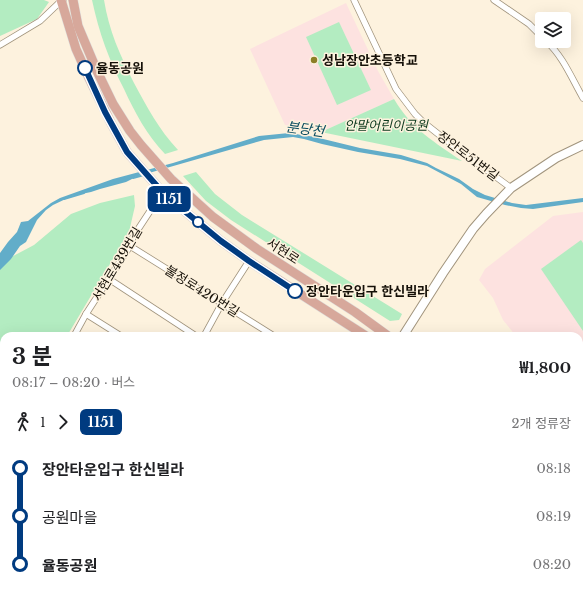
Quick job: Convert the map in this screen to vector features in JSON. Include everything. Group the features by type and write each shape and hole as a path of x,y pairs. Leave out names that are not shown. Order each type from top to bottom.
{"main road":[{"name":"서현로","path":"62,0 76,49 105,112 127,152 162,192 221,241 249,261 360,332"},
{"name":"서현로","path":"72,0 78,26 113,104 134,136 171,179 213,217 257,249 355,312 382,332"}],"street":[{"path":"0,45 40,20 62,0"},
{"name":"장안로51번길","path":"354,0 396,89 415,114 509,191"},
{"path":"494,0 529,24 535,30"},
{"path":"552,48 562,61 583,98"},
{"path":"406,332 473,229 486,214 509,191 556,158 583,145"},
{"name":"서현로439번길","path":"76,332 86,314 130,246 133,237 162,192"},
{"name":"불정로420번길","path":"130,246 268,332"},
{"path":"206,332 222,303 249,261"},
{"path":"109,279 190,332"},
{"path":"86,314 115,332"}],"shaded area":[{"name":"성남장안초등학교","path":"346,3 378,71 394,99 321,132 285,125 250,49"},
{"path":"583,212 583,332 513,332 503,320 493,298 479,280 485,269 553,216"}],"green space":[{"path":"0,0 44,0 49,2 37,19 0,36"},
{"path":"92,0 104,0 112,33 129,73 154,118 178,150 165,154 147,131 137,115 109,57 101,35"},
{"path":"339,22 371,90 337,105 306,37"},
{"name":"안말어린이공원","path":"394,99 416,127 462,161 321,132"},
{"path":"196,172 215,194 242,215 402,314 399,320 390,321 231,220 206,201 183,176"},
{"path":"134,195 135,206 129,232 69,332 0,332 0,263 34,245 71,214 100,203"},
{"path":"581,240 583,243 583,331 541,269"}],"water":[{"path":"289,133 401,155 427,163 459,179 485,195 512,203 526,205 583,198 583,202 533,209 505,205 477,197 461,184 427,166 293,137 264,140 135,177 126,182 72,196 53,205 37,220 26,242 20,246 11,259 0,270 0,253 17,232 21,222 28,221 60,198 113,179 173,163 259,136"}],"waterway":[{"name":"분당천","path":"133,178 144,175"},
{"name":"분당천","path":"64,199 84,193"}],"bus line":[{"name":"1151","path":"85,68 105,112 127,152 158,188 221,241 295,291"}],"place":[{"name":"성남장안초등학교","path":"314,60"},
{"name":"율동공원","path":"85,68"},
{"name":"장안타운입구 한신빌라","path":"295,291"}]}
